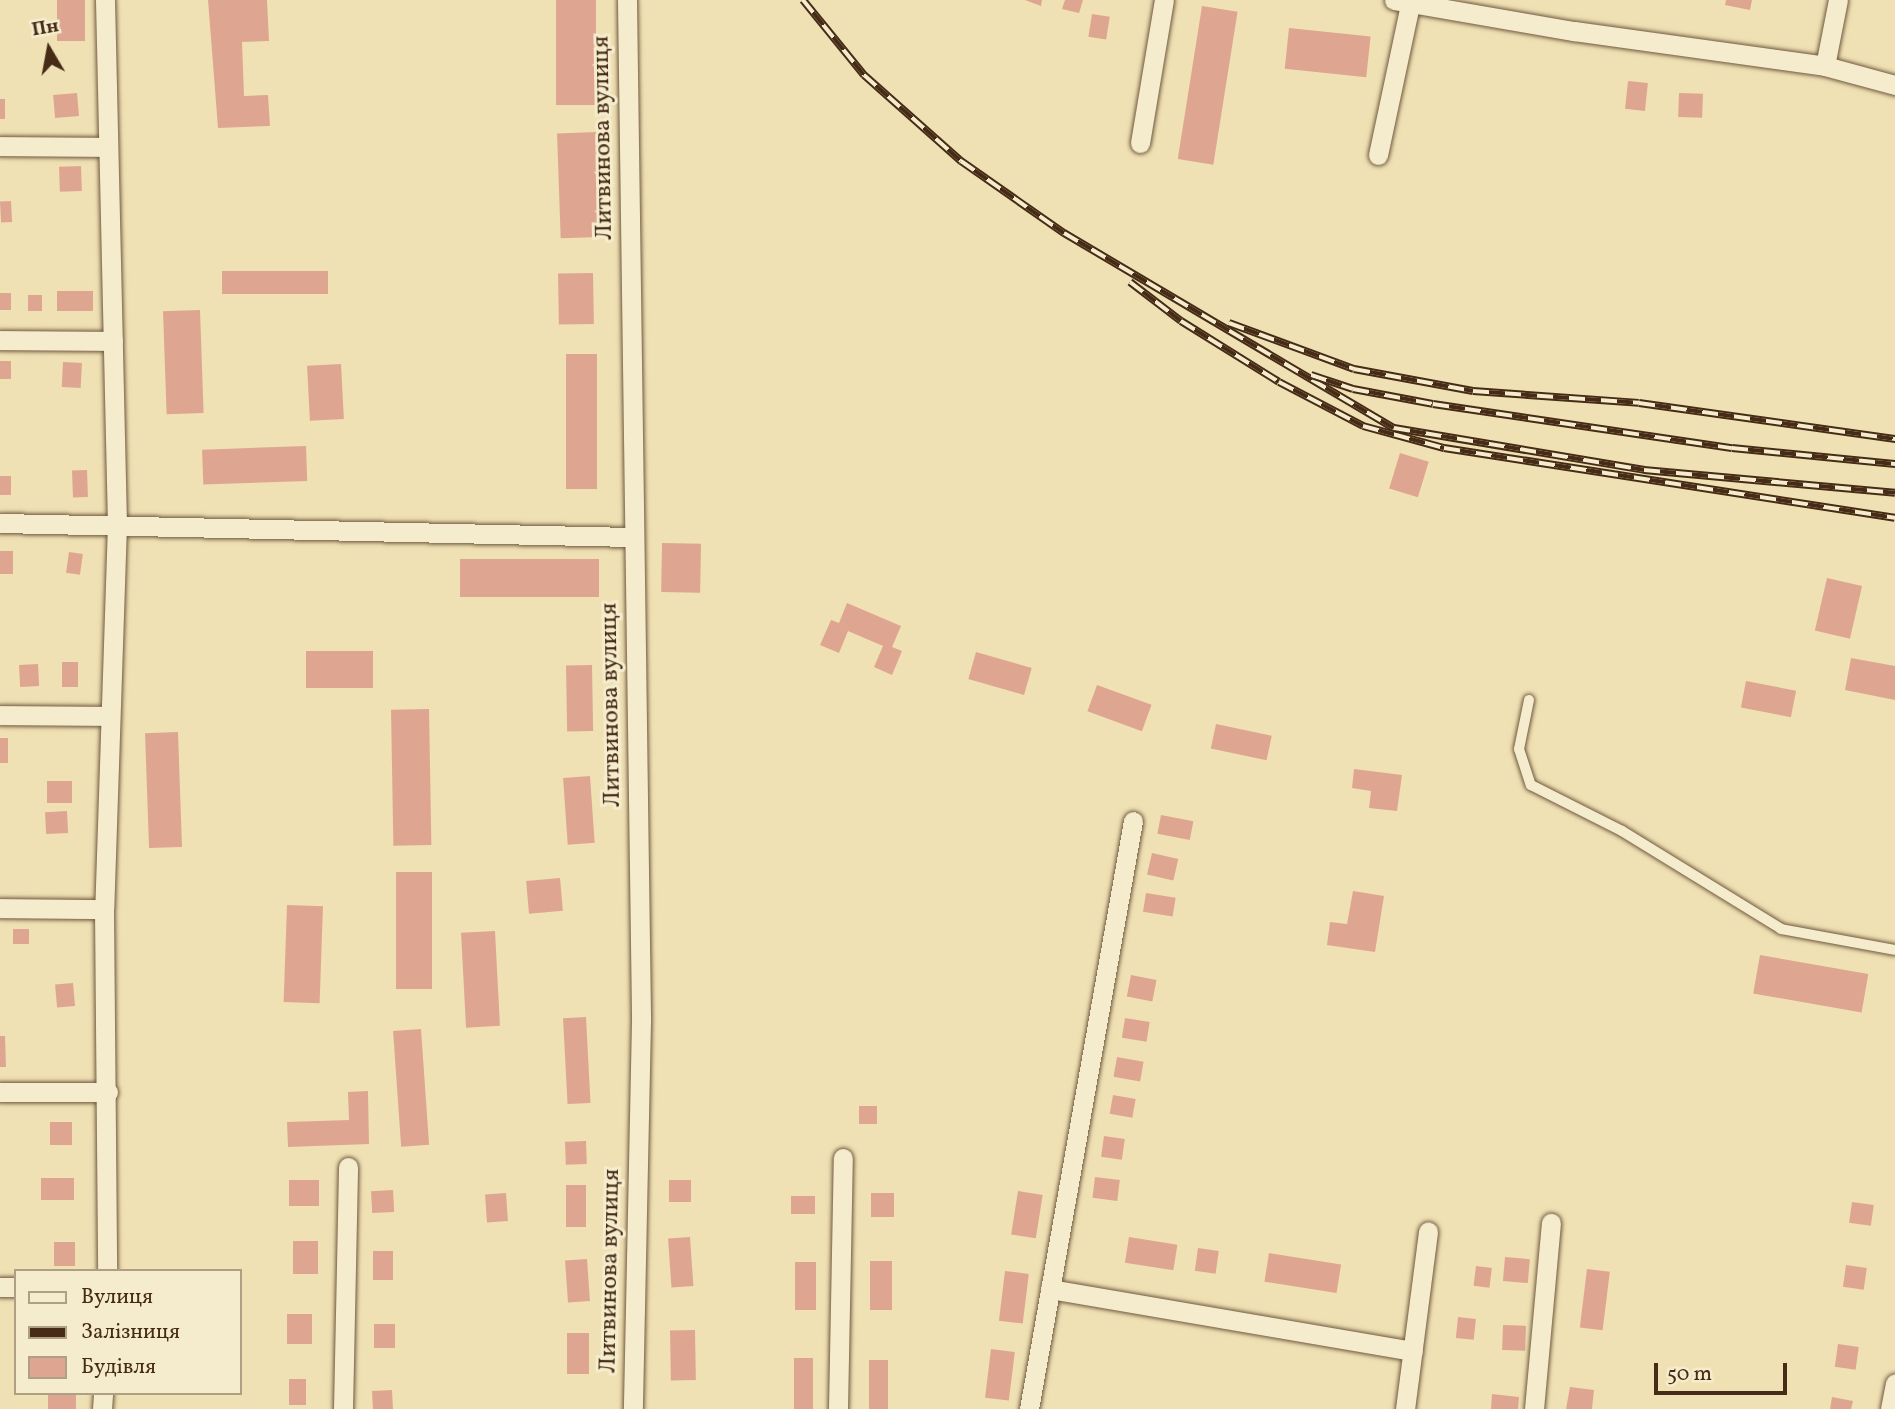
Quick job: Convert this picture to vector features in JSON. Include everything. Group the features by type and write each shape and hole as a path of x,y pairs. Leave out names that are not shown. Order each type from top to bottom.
{"street":[{"path":"105,0 117,524 108,716 104,909 108,1092 107,1269"},
{"name":"Литвинова вулиця","path":"627,0 641,1021 633,1409"},
{"path":"1140,143 1164,0"},
{"path":"1825,66 1838,0"},
{"path":"1378,155 1405,1 1825,66 1895,85"},
{"path":"0,146 108,147"},
{"path":"0,340 113,341"},
{"path":"0,523 634,537"},
{"path":"0,715 108,716"},
{"path":"1029,1409 1133,821"},
{"path":"0,908 104,909"},
{"path":"0,1092 108,1092"},
{"path":"838,1409 843,1157"},
{"path":"343,1409 348,1167"},
{"path":"1534,1409 1551,1223"},
{"path":"1405,1409 1428,1231"},
{"path":"1050,1289 1413,1351"},
{"path":"1890,1409 1895,1384"}],"lane":[{"path":"1529,700 1519,749 1531,785 1622,831 1781,929 1895,950"}],"building":[{"path":"57,0 85,0 85,41 57,41"},
{"path":"208,0 267,0 269,41 242,42 244,96 268,95 270,126 218,128"},
{"path":"556,0 596,0 596,105 556,105"},
{"path":"1025,0 1042,0 1041,6"},
{"path":"1065,0 1083,0 1079,13 1062,9"},
{"path":"1726,0 1752,0 1750,10 1725,5"},
{"path":"1202,6 1238,12 1213,165 1178,159"},
{"path":"1092,14 1110,17 1106,40 1088,37"},
{"path":"1289,28 1371,37 1366,77 1285,69"},
{"path":"1628,81 1648,83 1645,111 1625,109"},
{"path":"77,93 79,116 55,118 53,95"},
{"path":"1679,93 1703,94 1702,118 1678,117"},
{"path":"0,99 5,99 5,119 0,119"},
{"path":"597,132 601,237 561,238 557,133"},
{"path":"81,166 82,191 60,192 59,167"},
{"path":"11,201 12,222 1,223 0,202"},
{"path":"222,271 328,271 328,294 222,294"},
{"path":"593,273 594,324 559,325 558,274"},
{"path":"57,291 93,291 93,311 57,311"},
{"path":"0,293 11,293 11,310 0,310"},
{"path":"28,295 42,295 42,311 28,311"},
{"path":"200,310 204,413 167,414 163,311"},
{"path":"566,354 597,354 597,489 566,489"},
{"path":"0,361 11,361 11,379 0,379"},
{"path":"63,362 82,363 81,388 62,387"},
{"path":"341,364 344,419 310,421 307,366"},
{"path":"306,446 307,481 203,485 202,450"},
{"path":"1400,453 1429,462 1418,497 1389,488"},
{"path":"87,470 88,497 73,498 72,471"},
{"path":"0,476 11,476 11,495 0,495"},
{"path":"662,543 701,544 700,593 661,592"},
{"path":"0,551 13,551 13,574 0,574"},
{"path":"69,552 83,554 80,575 66,573"},
{"path":"460,559 599,559 599,597 460,597"},
{"path":"1827,578 1862,586 1850,639 1815,631"},
{"path":"847,603 901,626 892,647 902,651 892,675 874,667 883,646 848,631 839,653 820,645 831,620 839,623"},
{"path":"306,651 373,651 373,688 306,688"},
{"path":"976,652 1032,668 1024,695 968,679"},
{"path":"1851,658 1895,666 1895,700 1845,690"},
{"path":"62,662 78,662 78,687 62,687"},
{"path":"38,664 39,686 20,687 19,665"},
{"path":"566,665 592,665 593,731 567,731"},
{"path":"1746,681 1796,691 1791,717 1741,708"},
{"path":"1097,685 1152,705 1142,731 1087,711"},
{"path":"429,709 431,845 393,846 391,710"},
{"path":"1216,724 1272,736 1267,760 1211,748"},
{"path":"178,732 182,847 149,848 145,733"},
{"path":"0,738 8,738 8,763 0,763"},
{"path":"1354,769 1402,775 1397,811 1369,808 1371,791 1352,788"},
{"path":"590,776 595,843 568,845 563,778"},
{"path":"47,781 72,781 72,803 47,803"},
{"path":"67,811 68,833 46,834 45,812"},
{"path":"1161,815 1193,821 1190,840 1157,834"},
{"path":"1152,853 1178,859 1173,881 1147,874"},
{"path":"396,872 432,872 432,989 396,989"},
{"path":"560,878 563,911 529,914 526,881"},
{"path":"1353,891 1384,896 1375,952 1327,945 1330,922 1347,924"},
{"path":"1146,893 1176,898 1173,916 1143,912"},
{"path":"287,905 323,906 320,1003 284,1002"},
{"path":"13,929 29,929 29,944 13,944"},
{"path":"495,931 500,1026 466,1028 461,933"},
{"path":"1760,955 1868,974 1862,1013 1753,993"},
{"path":"1131,975 1157,980 1152,1002 1127,997"},
{"path":"73,983 75,1006 57,1007 55,985"},
{"path":"586,1017 591,1103 568,1104 563,1018"},
{"path":"1125,1018 1150,1022 1147,1042 1122,1038"},
{"path":"421,1029 429,1145 401,1147 393,1031"},
{"path":"0,1036 5,1036 6,1067 0,1067"},
{"path":"1117,1057 1144,1062 1140,1081 1114,1077"},
{"path":"368,1091 369,1144 288,1147 287,1122 349,1120 348,1092"},
{"path":"1113,1095 1136,1099 1132,1118 1110,1114"},
{"path":"859,1106 877,1106 877,1124 859,1124"},
{"path":"50,1122 72,1122 72,1145 50,1145"},
{"path":"1104,1136 1125,1139 1122,1160 1101,1157"},
{"path":"586,1141 587,1164 566,1165 565,1142"},
{"path":"1095,1177 1120,1180 1117,1201 1092,1198"},
{"path":"41,1178 74,1178 74,1200 41,1200"},
{"path":"289,1180 319,1180 319,1206 289,1206"},
{"path":"669,1180 691,1180 691,1202 669,1202"},
{"path":"566,1185 586,1185 586,1227 566,1227"},
{"path":"393,1190 394,1212 372,1213 371,1191"},
{"path":"1018,1191 1043,1195 1036,1238 1011,1234"},
{"path":"506,1193 508,1221 487,1222 485,1194"},
{"path":"871,1193 894,1193 894,1217 871,1217"},
{"path":"791,1196 815,1196 815,1214 791,1214"},
{"path":"1852,1202 1874,1205 1871,1226 1849,1223"},
{"path":"690,1237 693,1286 671,1287 668,1239"},
{"path":"1129,1237 1177,1245 1173,1270 1125,1263"},
{"path":"293,1241 318,1241 318,1274 293,1274"},
{"path":"54,1242 75,1242 75,1266 54,1266"},
{"path":"1198,1248 1219,1251 1216,1274 1195,1271"},
{"path":"373,1251 393,1251 393,1280 373,1280"},
{"path":"1269,1253 1341,1264 1337,1293 1264,1282"},
{"path":"1505,1257 1530,1259 1528,1283 1503,1281"},
{"path":"587,1259 590,1301 568,1302 565,1261"},
{"path":"870,1261 892,1261 892,1310 870,1310"},
{"path":"795,1262 816,1262 816,1310 795,1310"},
{"path":"1846,1265 1867,1268 1864,1290 1843,1287"},
{"path":"1476,1266 1492,1268 1489,1288 1474,1286"},
{"path":"1587,1269 1610,1272 1603,1330 1580,1328"},
{"path":"1005,1271 1029,1274 1023,1324 999,1321"},
{"path":"287,1314 312,1314 312,1344 287,1344"},
{"path":"1458,1317 1476,1319 1474,1340 1456,1338"},
{"path":"374,1324 395,1324 395,1348 374,1348"},
{"path":"1503,1325 1526,1326 1525,1351 1502,1350"},
{"path":"670,1330 695,1330 696,1380 671,1380"},
{"path":"567,1333 589,1333 589,1374 567,1374"},
{"path":"1838,1344 1859,1347 1856,1370 1835,1367"},
{"path":"991,1349 1015,1352 1009,1401 985,1398"},
{"path":"794,1358 813,1358 813,1409 794,1409"},
{"path":"869,1360 888,1360 888,1409 869,1409"},
{"path":"289,1379 306,1379 306,1405 289,1405"},
{"path":"1570,1387 1594,1390 1592,1409 1566,1409"},
{"path":"392,1390 393,1409 373,1409 372,1391"},
{"path":"1492,1394 1519,1397 1518,1409 1491,1409"},
{"path":"48,1395 76,1395 76,1409 48,1409"},
{"path":"1832,1397 1853,1401 1851,1409 1830,1409"}],"railway":[{"path":"803,0 864,75 961,161 1064,233 1394,428 1644,470 1895,493"},
{"path":"1130,282 1181,321 1279,382 1363,426 1444,448 1895,518"},
{"path":"1229,323 1354,369 1473,391 1639,403 1895,439"},
{"path":"1311,375 1353,389 1433,404 1732,448 1895,464"}]}
